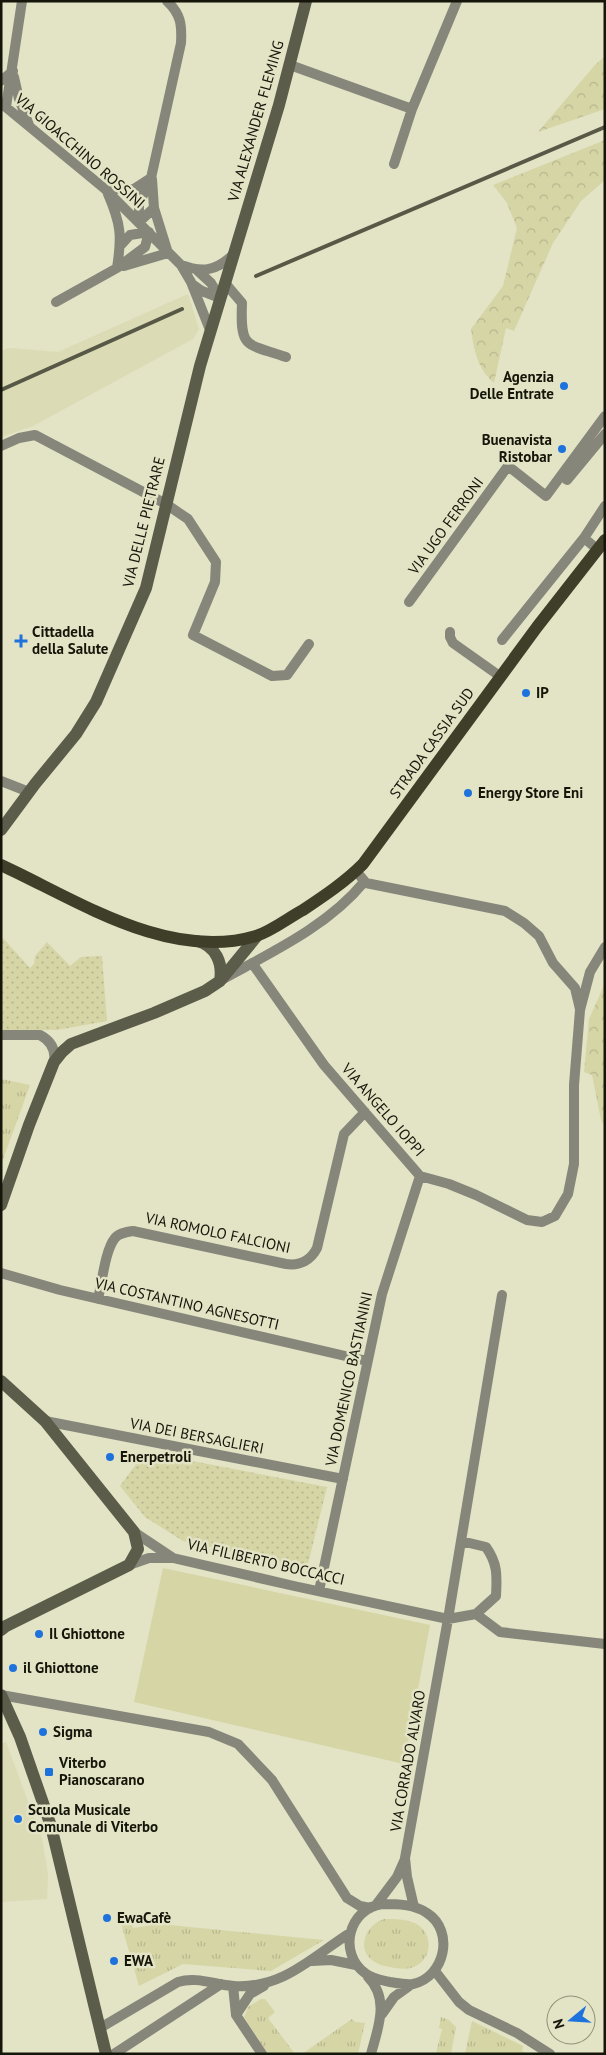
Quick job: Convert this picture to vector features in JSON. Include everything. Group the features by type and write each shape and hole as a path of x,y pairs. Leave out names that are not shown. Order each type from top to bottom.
{"main road":[{"name":"VIA ALEXANDER FLEMING","path":"236,251 290,64 306,1"},
{"name":"VIA DELLE PIETRARE","path":"1,830 76,734 96,702 146,588 210,330 236,251"},
{"name":"STRADA CASSIA SUD","path":"257,936 308,906 363,864 601,544"},
{"path":"1,865 128,925 151,933 206,945 216,953 221,966 220,981"},
{"path":"194,941 224,941 257,936"},
{"path":"1,1205 29,1125 54,1062 62,1052 71,1044 154,1013 205,991 220,981 257,936"},
{"name":"VIA FILIBERTO BOCCACCI","path":"1,1381 45,1421 134,1532"},
{"path":"3,1627 129,1565 138,1549 134,1532"},
{"path":"1,1695 20,1737 51,1826 106,2054"}],"street":[{"path":"4,105 13,71 22,1"},
{"path":"139,222 139,204 152,178 181,43 182,24 175,9 167,1"},
{"path":"394,164 412,110 457,1"},
{"path":"290,64 412,110"},
{"path":"1,81 13,71"},
{"path":"13,71 19,99 30,127"},
{"path":"4,105 19,99"},
{"name":"VIA GIOACCHINO ROSSINI","path":"4,105 105,189 181,265"},
{"path":"117,268 120,246 118,218 105,189 134,189 152,178"},
{"path":"117,268 168,253 154,208 152,178"},
{"path":"139,222 154,208"},
{"path":"56,302 117,268 145,247 149,232 130,235 120,246"},
{"path":"198,271 222,265 236,251"},
{"path":"181,265 198,271 210,283 220,298"},
{"path":"181,265 191,282 210,330"},
{"path":"191,282 202,291 220,298"},
{"path":"225,283 242,303 241,326 244,340 249,344 286,357"},
{"name":"VIA UGO FERRONI","path":"409,602 508,466 546,496 605,416"},
{"path":"568,480 605,434"},
{"path":"1,446 19,438 35,435 166,504 188,519 216,562 215,582 194,635 272,676 287,675 309,644"},
{"path":"502,640 584,538 605,506"},
{"path":"584,538 601,544"},
{"path":"450,632 453,643 501,677"},
{"path":"1,781 29,792"},
{"path":"356,871 364,882 505,911 524,923 539,936 553,963 575,988 580,1010"},
{"path":"220,981 291,941 329,916 364,882"},
{"name":"VIA ANGELO IOPPI","path":"252,963 324,1065 420,1176 449,1184 476,1195 527,1220 542,1222 555,1216 568,1194 574,1164 574,1085 580,1010 590,972 605,947"},
{"path":"1,1035 40,1035 52,1045 54,1062"},
{"name":"VIA ROMOLO FALCIONI","path":"98,1299 110,1246 115,1238 124,1232 133,1231 286,1264 298,1264 305,1261 317,1248 344,1134 365,1112"},
{"name":"VIA DOMENICO BASTIANINI","path":"319,1591 382,1294 420,1176"},
{"name":"VIA COSTANTINO AGNESOTTI","path":"1,1274 60,1290 367,1361"},
{"name":"VIA CORRADO ALVARO","path":"414,1907 407,1877 406,1858 502,1295"},
{"name":"VIA DEI BERSAGLIERI","path":"45,1421 343,1480"},
{"name":"VIA FILIBERTO BOCCACCI","path":"134,1532 173,1558 448,1619"},
{"path":"448,1619 476,1614 496,1596 497,1575 495,1559 486,1547 461,1540"},
{"path":"129,1565 148,1558 173,1558"},
{"path":"476,1614 500,1632 605,1644"},
{"path":"1,1695 209,1732 238,1744 272,1780 347,1898 351,1912 350,1953 356,1965 372,1980 380,1996 380,2018 371,2054"},
{"path":"100,2028 178,1982 188,1979 249,1990 271,1982 312,1961 351,1930 359,1916 373,1906 397,1877 406,1858"},
{"path":"347,1898 360,1906 394,1904 414,1907 431,1916 442,1933 444,1946 442,1959 435,1971 394,1997 380,2018"},
{"path":"312,1961 331,1960 356,1965"},
{"path":"435,1971 459,2002 469,2010 517,2033 550,2054"},
{"path":"366,1974 384,1981 412,1984"},
{"path":"114,2054 221,1984"},
{"path":"233,1986 236,2015 262,2054"},
{"path":"236,2015 249,1990"}],"shaded area":[{"path":"188,294 199,329 193,339 33,426 1,437 1,351 9,348 58,352"},
{"name":"Scuola Musicale Comunale di Viterbo","path":"6,1742 42,1839 48,1874 47,1899 1,1902 1,1744"}],"green space":[{"path":"605,56 605,109 538,132 595,65"},
{"path":"605,140 605,180 581,201 553,243 514,331 506,328 494,383 480,365 471,329 503,286 517,228 507,203 493,185"},
{"path":"1,936 30,968 34,964 35,956 47,942 70,966 81,957 102,956 107,1021 57,1030 1,1030"},
{"path":"605,983 605,1126 601,1120 592,1075 584,1072 589,1019"},
{"path":"1,1079 30,1085 1,1165"},
{"path":"145,1452 327,1487 307,1568 183,1541 145,1517 120,1486"},
{"path":"163,1568 430,1625 404,1764 134,1702"},
{"path":"128,1916 133,1928 159,1924 324,1940 271,1971 183,1964 139,1986 120,1920"},
{"path":"384,1919 410,1922 423,1929 429,1945 426,1955 419,1964 404,1969 394,1968 375,1962 369,1957 365,1951 365,1938 377,1922"},
{"path":"261,1999 265,1999 275,2012 268,2018 295,2054 268,2054 244,2017 248,2007"},
{"path":"441,2017 449,2020 456,2027 451,2054 433,2054 436,2053 442,2029 439,2028"},
{"path":"352,2019 355,2022 365,2023 358,2054 302,2054"},
{"path":"472,2021 523,2046 522,2051 528,2054 465,2054"}],"railway":[{"path":"256,276 605,127"},
{"path":"1,390 182,309"}],"place":[{"name":"Agenzia Delle Entrate","path":"564,386"},
{"name":"Buenavista Ristobar","path":"562,449"},
{"name":"Cittadella della Salute","path":"21,641"},
{"name":"IP","path":"526,693"},
{"name":"Energy Store Eni","path":"468,793"},
{"name":"Enerpetroli","path":"110,1457"},
{"name":"Il Ghiottone","path":"39,1634"},
{"name":"il Ghiottone","path":"13,1668"},
{"name":"Sigma","path":"43,1732"},
{"name":"Viterbo Pianoscarano","path":"49,1772"},
{"name":"Scuola Musicale Comunale di Viterbo","path":"18,1819"},
{"name":"EwaCafè","path":"107,1918"},
{"name":"EWA","path":"114,1961"}]}
